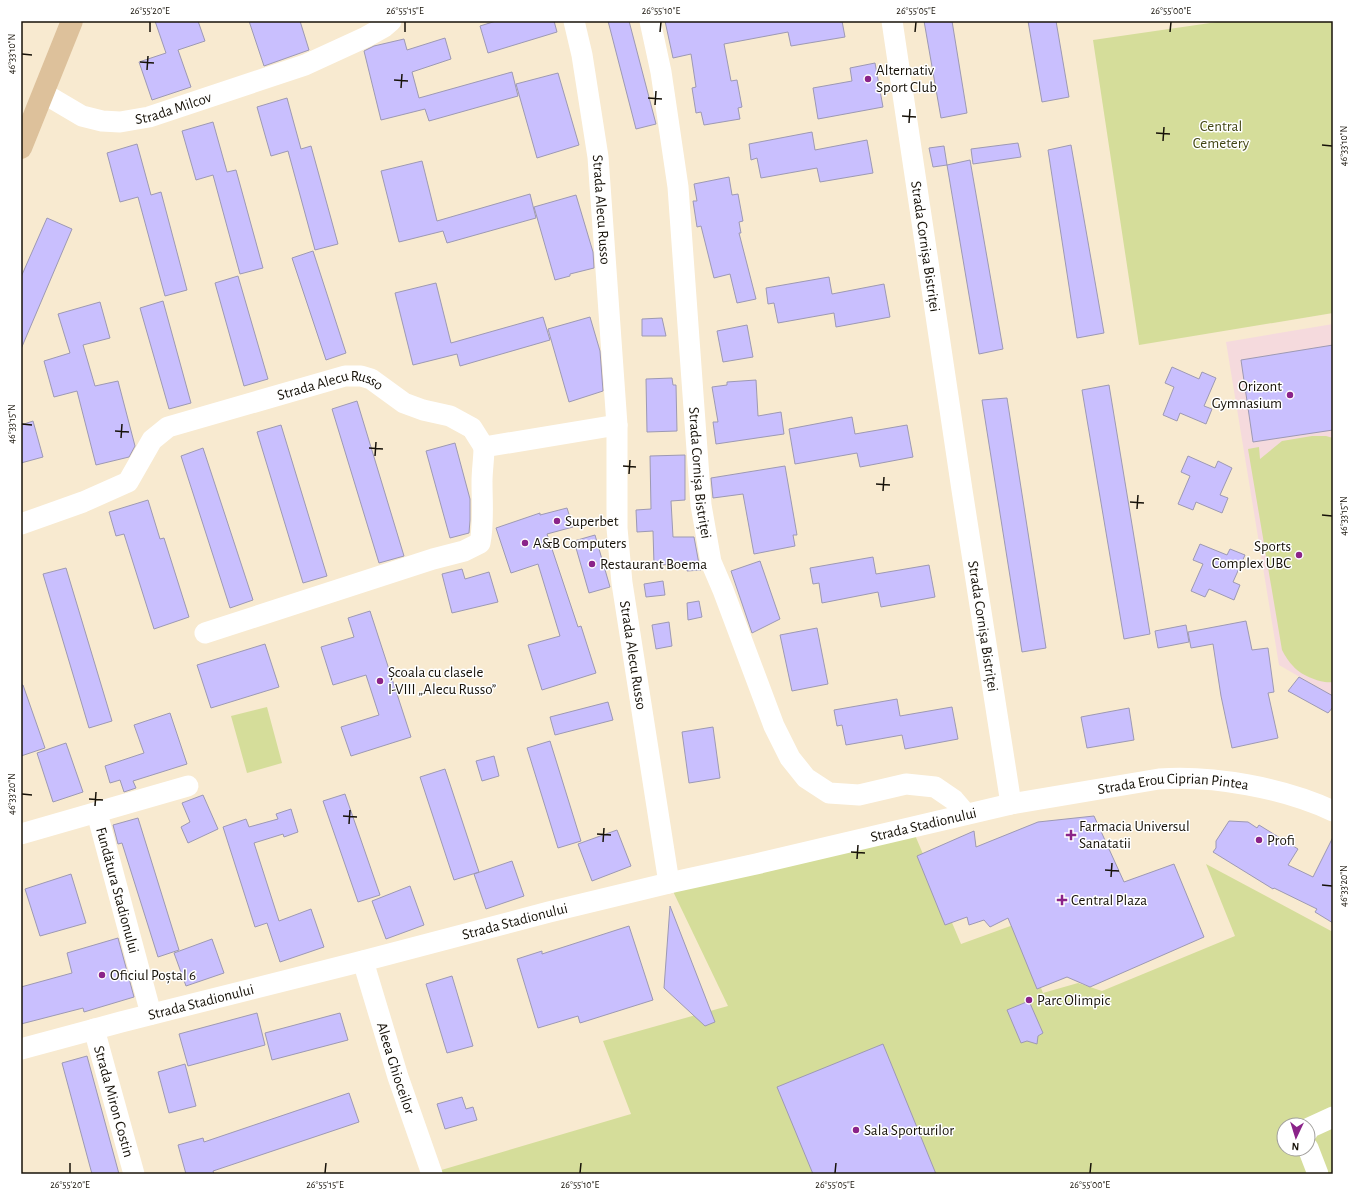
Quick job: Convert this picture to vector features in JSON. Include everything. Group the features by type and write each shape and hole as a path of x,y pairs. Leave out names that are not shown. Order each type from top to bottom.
{"main road":[{"path":"21,148 72,21"}],"street":[{"name":"Strada Milcov","path":"42,94 82,116 102,121 120,122 149,117 305,65 366,37 384,27 391,21"},
{"name":"Strada Alecu Russo","path":"574,21 582,55 598,156 616,425 617,528 622,582 669,883"},
{"name":"Strada Cornișa Bistriței","path":"650,21 661,72 674,151 678,187 701,506 705,529 711,562 724,590 774,726 790,758 806,778 829,793 859,794 906,784 935,787 954,800 966,814"},
{"name":"Strada Cornișa Bistriței","path":"892,21 962,490 1011,804"},
{"name":"Strada Alecu Russo","path":"21,524 58,512 128,482 152,440 168,428 345,376 361,376 371,379 404,403 423,410 450,416 472,428 484,447"},
{"path":"205,633 433,559 464,551 480,543 483,528 482,480 484,447 616,425"},
{"name":"Strada Erou Ciprian Pintea","path":"1011,804 1180,777 1231,782 1282,792 1333,811"},
{"name":"Fundătura Stadionului","path":"21,834 188,786"},
{"name":"Strada Stadionului","path":"21,1049 151,1014 363,962 549,912 669,883 764,863 1011,804"},
{"name":"Fundătura Stadionului","path":"97,813 151,1014"},
{"name":"Aleea Ghioceilor","path":"363,962 398,1077 432,1174"},
{"name":"Strada Miron Costin","path":"94,1029 134,1174"},
{"path":"1316,1125 1333,1117"},
{"path":"1311,1157 1318,1174"}],"shaded area":[{"path":"1333,324 1333,696 1279,665 1226,342"}],"green space":[{"name":"Central Cemetery","path":"1224,21 1333,21 1333,313 1139,345 1093,40"},
{"name":"Sports Complex UBC","path":"1312,436 1326,436 1333,438 1333,682 1323,682 1301,673 1290,663 1282,650 1248,449 1259,447 1260,459 1282,441"},
{"path":"267,707 282,763 247,773 231,716"},
{"name":"Parc Olimpic","path":"912,828 961,944 1016,924 1043,993 1078,983 1102,991 1235,936 1206,864 1333,932 1333,1174 439,1174 438,1171 631,1114 603,1041 728,1006 669,883"}],"building":[{"path":"155,21 198,21 205,41 178,50 191,87 152,100 139,62 166,53"},
{"path":"249,21 300,21 309,50 264,66"},
{"path":"496,21 554,21 557,32 488,53 480,26"},
{"path":"608,21 629,21 656,124 636,129"},
{"path":"665,21 842,21 845,37 791,46 788,32 724,44 731,81 737,80 742,107 738,108 740,119 704,125 701,112 696,113 692,88 696,87 691,54 673,58"},
{"path":"924,21 952,21 967,113 941,118"},
{"path":"1028,21 1056,21 1069,97 1042,102"},
{"path":"445,38 451,59 412,72 419,98 512,72 518,96 429,121 425,109 381,120 364,51 374,46 404,39 407,50"},
{"path":"875,63 883,107 818,119 813,88 852,81 850,68"},
{"path":"558,73 579,145 537,158 516,84"},
{"path":"287,98 301,149 311,146 338,244 315,250 288,151 271,156 257,107"},
{"path":"213,122 227,172 236,170 263,268 240,274 213,175 196,180 182,131"},
{"path":"812,132 815,150 867,140 873,173 820,182 817,168 761,178 757,158 751,160 749,144"},
{"path":"1018,143 1021,157 973,164 971,149"},
{"path":"137,144 151,195 161,192 187,290 165,296 138,197 120,202 107,153"},
{"path":"1071,145 1104,333 1077,338 1048,150"},
{"path":"944,146 947,165 933,167 929,148"},
{"path":"970,160 1003,349 979,354 947,165"},
{"path":"422,161 437,221 530,194 536,218 447,243 443,231 399,242 381,171"},
{"path":"729,177 732,195 738,194 743,221 739,222 741,233 739,233 756,299 737,303 730,274 714,278 701,226 697,227 693,201 697,201 694,184"},
{"path":"576,195 593,252 594,268 570,274 570,276 555,280 534,207"},
{"path":"47,218 72,229 21,349 21,277"},
{"path":"313,251 346,353 326,360 292,258"},
{"path":"238,276 268,379 244,386 215,283"},
{"path":"829,277 832,294 884,284 890,317 836,327 834,313 778,323 774,303 768,304 766,288"},
{"path":"436,283 451,343 543,317 550,340 460,366 457,354 413,365 395,293"},
{"path":"163,301 191,403 169,409 140,308"},
{"path":"100,302 110,338 83,345 95,386 118,381 135,446 129,457 96,465 77,391 54,397 44,361 70,353 58,314"},
{"path":"590,317 600,351 603,391 569,402 548,329"},
{"path":"662,318 666,336 642,336 642,319"},
{"path":"747,325 753,357 723,362 717,331"},
{"name":"Orizont Gymnasium","path":"1333,345 1333,430 1253,442 1241,360"},
{"path":"1172,367 1199,379 1202,372 1216,378 1204,406 1212,409 1206,424 1180,413 1177,421 1163,415 1174,387 1165,383"},
{"path":"672,378 673,385 676,385 677,431 647,432 646,379"},
{"path":"756,380 758,416 781,412 784,434 716,444 713,422 718,422 712,387 727,385 727,382"},
{"path":"1109,385 1150,634 1124,639 1082,390"},
{"path":"1007,398 1046,648 1022,652 982,400"},
{"path":"357,401 404,556 379,563 332,409"},
{"path":"852,417 855,434 907,425 913,457 860,467 857,453 795,464 789,429"},
{"path":"33,421 43,457 21,463 21,425"},
{"path":"281,425 327,576 303,583 257,432"},
{"path":"455,443 470,499 470,520 469,533 450,538 426,451"},
{"path":"203,448 253,600 230,608 181,456"},
{"path":"685,455 685,500 671,501 673,537 694,537 701,570 687,571 687,564 654,565 653,531 637,532 636,510 651,509 650,456"},
{"path":"1188,456 1215,468 1218,461 1232,468 1220,495 1228,498 1222,513 1196,502 1193,510 1178,504 1190,476 1181,472"},
{"path":"785,466 797,535 793,535 795,546 754,554 743,494 713,498 711,478"},
{"path":"148,500 160,539 164,538 189,617 154,629 124,534 116,536 109,512"},
{"path":"567,508 573,527 547,534 578,627 581,626 596,673 542,690 528,645 560,636 538,564 511,573 496,528 540,513 540,515"},
{"name":"Restaurant Boema","path":"595,535 610,587 589,593 574,541"},
{"path":"1200,544 1227,555 1230,549 1245,555 1233,582 1240,585 1234,600 1209,589 1205,597 1191,591 1203,564 1193,560"},
{"path":"873,557 876,574 929,565 935,597 881,607 878,592 822,603 819,583 813,584 810,568"},
{"path":"760,561 780,619 752,633 731,571"},
{"path":"66,568 112,721 89,728 43,574"},
{"path":"462,569 465,579 489,572 498,602 452,613 442,574"},
{"path":"663,581 665,595 646,597 644,584"},
{"path":"699,601 702,617 688,620 687,603"},
{"name":"Școala cu clasele I-VIII „Alecu Russo”","path":"370,611 411,737 351,756 341,727 379,715 366,675 333,685 321,647 354,637 348,618"},
{"path":"1246,621 1252,650 1268,648 1274,692 1268,693 1278,738 1232,748 1221,696 1213,644 1191,648 1188,632"},
{"path":"669,622 672,646 656,649 652,625"},
{"path":"1186,625 1189,642 1158,648 1155,631"},
{"path":"817,628 828,684 792,691 780,635"},
{"path":"265,644 279,687 211,708 197,665"},
{"path":"1299,677 1333,696 1333,707 1328,713 1288,691"},
{"path":"21,685 23,685 45,748 21,756"},
{"path":"897,699 900,716 952,707 958,739 905,749 902,735 846,745 842,725 837,726 834,710"},
{"path":"608,702 613,720 555,735 550,717"},
{"path":"1129,708 1134,740 1087,748 1081,717"},
{"path":"170,713 187,764 133,781 136,788 124,792 120,780 110,783 105,766 144,753 134,725"},
{"path":"713,727 720,778 689,783 682,732"},
{"path":"550,741 581,841 558,848 527,748"},
{"path":"66,743 83,792 53,802 37,753"},
{"path":"494,756 499,776 482,781 476,761"},
{"path":"445,769 479,872 454,880 420,777"},
{"path":"345,794 380,895 358,902 323,801"},
{"path":"203,795 218,829 188,843 181,827 190,822 182,803"},
{"path":"291,809 298,832 284,837 283,834 254,843 279,921 311,909 324,947 280,962 267,923 255,927 223,827 246,819 249,827 278,819 276,814"},
{"name":"Central Plaza","path":"1094,816 1124,882 1174,864 1204,937 1090,987 1067,977 1037,989 1008,918 990,927 984,920 969,925 967,917 945,925 917,856 974,831 976,847 1038,822"},
{"path":"138,818 179,950 158,957 122,843 118,844 113,825"},
{"path":"1229,821 1248,822 1257,828 1259,825 1298,849 1288,865 1313,877 1333,837 1333,923 1315,912 1317,909 1274,888 1273,889 1213,852 1216,848 1216,841"},
{"path":"617,830 631,866 592,881 578,844"},
{"path":"512,861 524,896 486,909 474,874"},
{"path":"71,874 86,923 40,936 25,889"},
{"path":"410,886 424,925 386,939 372,901"},
{"path":"670,906 715,1022 705,1026 664,988"},
{"path":"629,926 653,1000 580,1023 578,1016 538,1028 517,959 542,951 542,954"},
{"path":"118,938 134,997 84,1012 83,1008 21,1024 21,987 72,973 67,953"},
{"path":"212,939 224,973 186,986 174,953"},
{"path":"452,976 473,1046 447,1053 426,984"},
{"path":"1029,1001 1043,1033 1038,1036 1037,1044 1027,1041 1021,1043 1007,1010"},
{"path":"257,1013 265,1045 188,1066 179,1034"},
{"path":"340,1013 348,1040 272,1060 265,1033"},
{"name":"Sala Sporturilor","path":"883,1044 936,1174 813,1174 777,1087"},
{"path":"87,1056 119,1174 92,1174 62,1063"},
{"path":"185,1064 196,1106 169,1113 158,1072"},
{"path":"349,1093 359,1122 213,1171 214,1174 186,1174 178,1145 203,1138 204,1142"},
{"path":"462,1097 466,1109 473,1107 477,1120 445,1129 437,1104"}],"place":[{"name":"Alternativ Sport Club","path":"868,79"},
{"name":"Orizont Gymnasium","path":"1290,395"},
{"name":"Superbet","path":"557,521"},
{"name":"A&B Computers","path":"525,543"},
{"name":"Sports Complex UBC","path":"1299,555"},
{"name":"Restaurant Boema","path":"592,564"},
{"name":"Școala cu clasele I-VIII „Alecu Russo”","path":"380,681"},
{"name":"Farmacia Universul Sanatatii","path":"1071,835"},
{"name":"Profi","path":"1259,840"},
{"name":"Central Plaza","path":"1062,900"},
{"name":"Oficiul Poștal 6","path":"102,975"},
{"name":"Parc Olimpic","path":"1029,1000"},
{"name":"Sala Sporturilor","path":"856,1130"}]}
